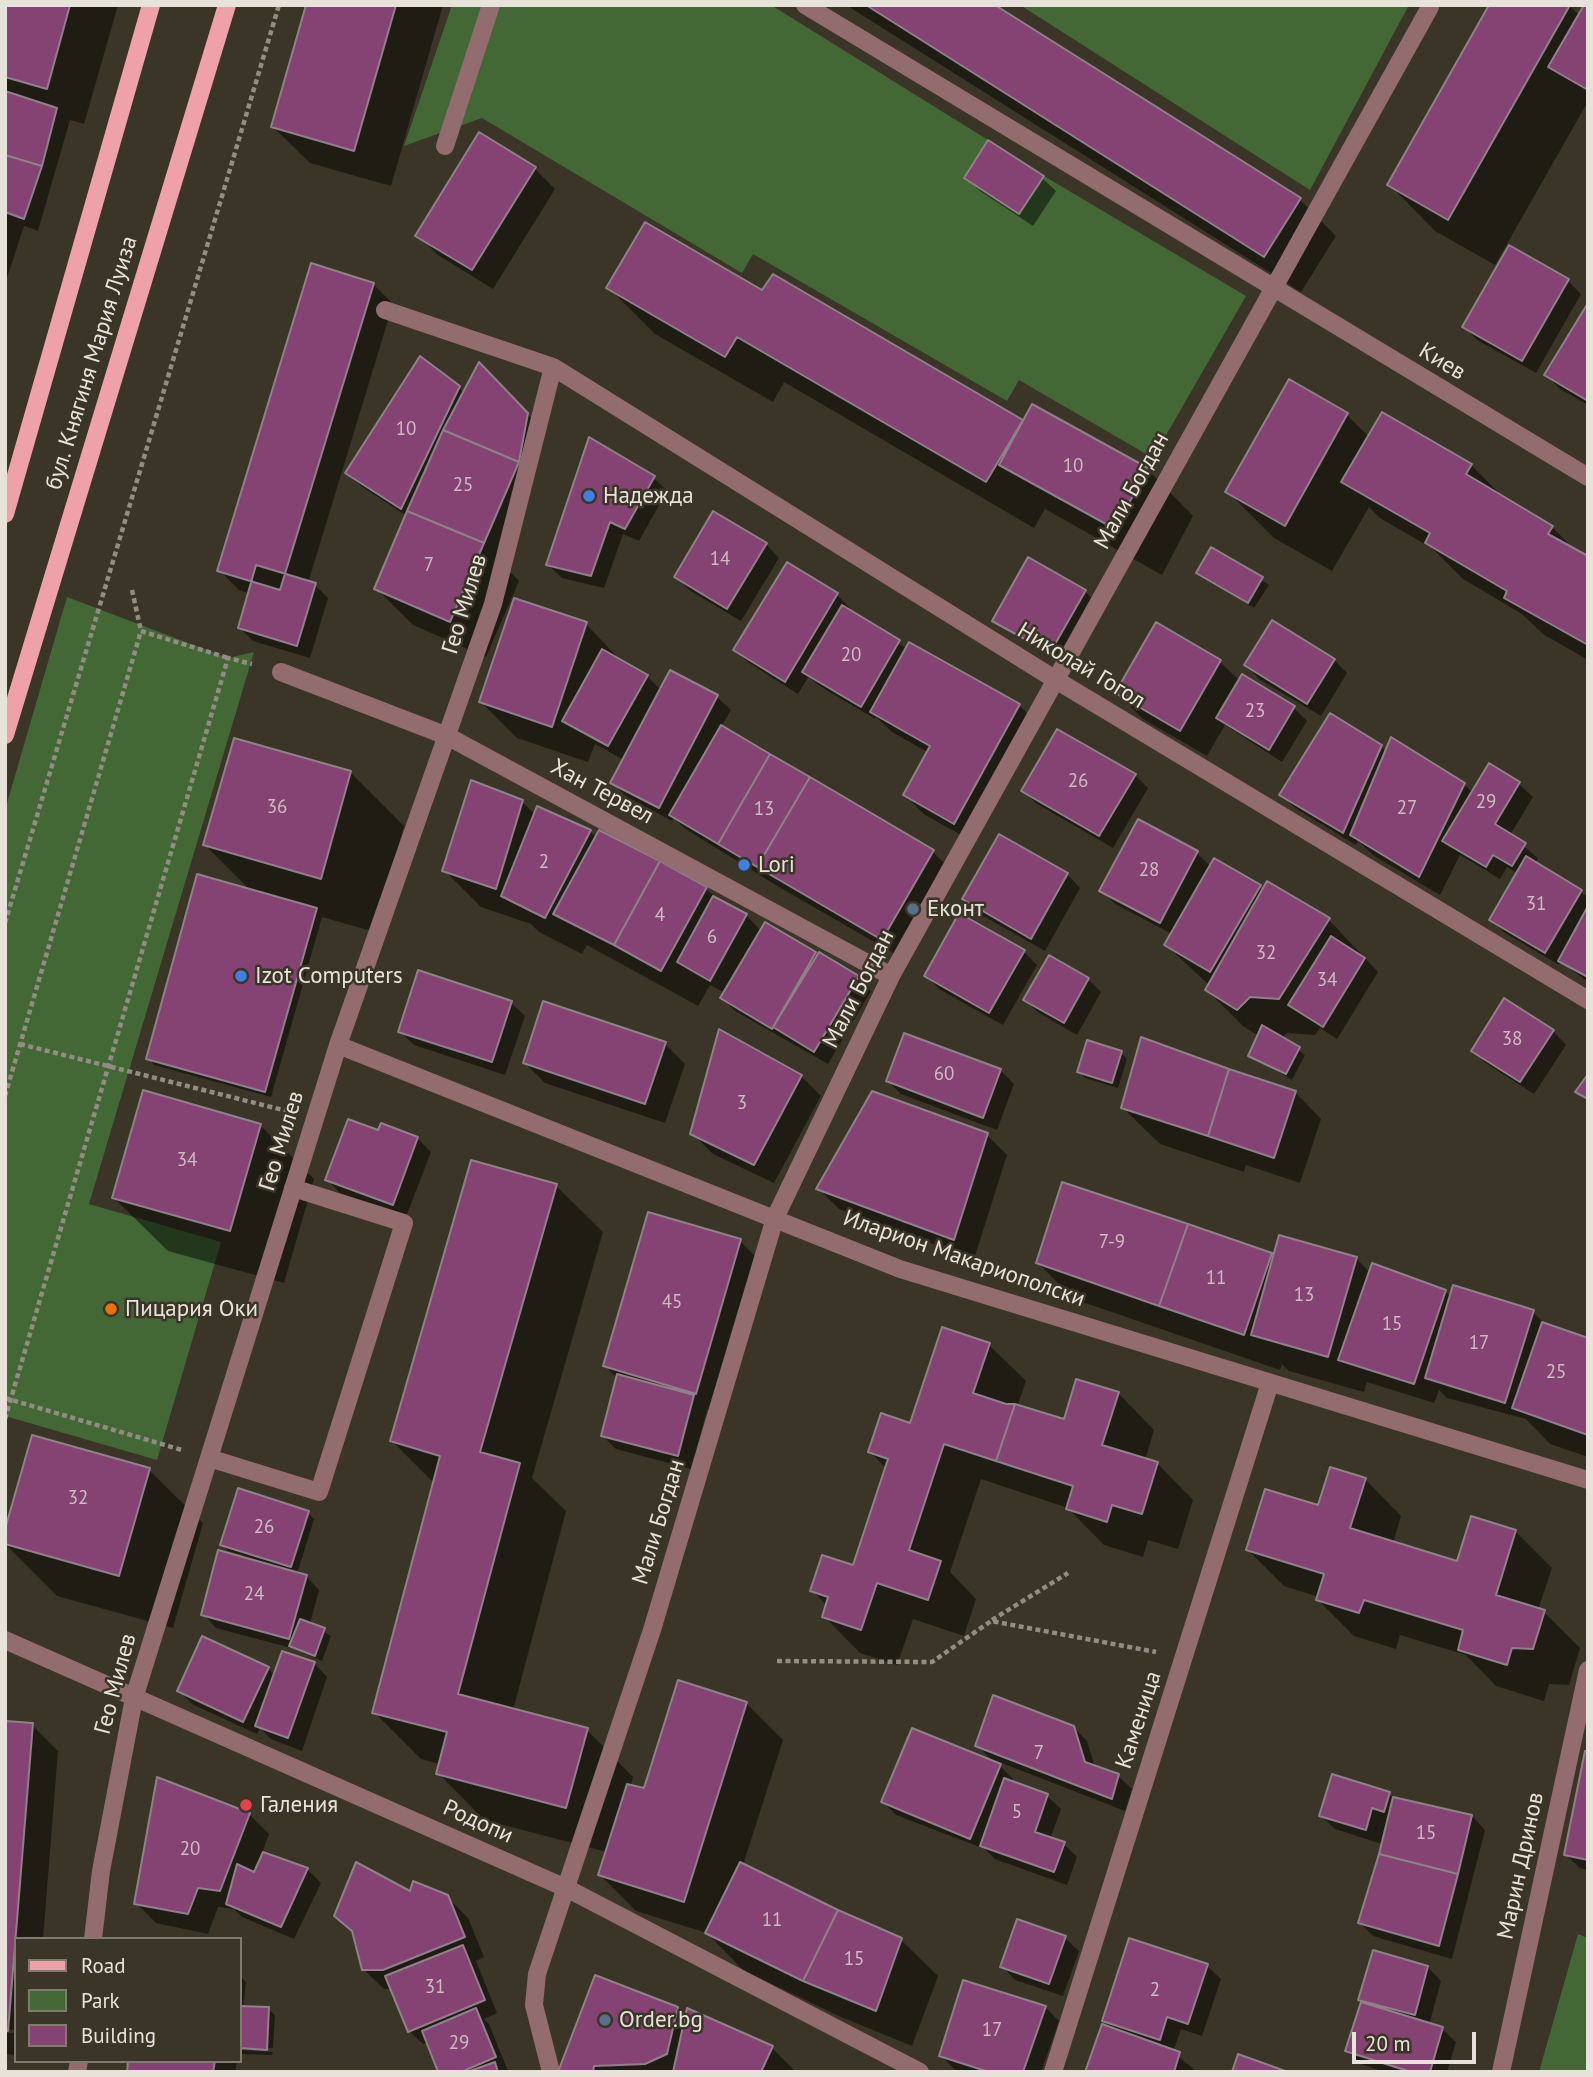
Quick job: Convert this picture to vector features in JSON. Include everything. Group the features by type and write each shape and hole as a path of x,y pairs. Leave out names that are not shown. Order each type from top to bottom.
{"main road":[{"name":"бул. Княгиня Мария Луиза","path":"5,514 151,5"},
{"name":"бул. Княгиня Мария Луиза","path":"5,735 227,5"}],"street":[{"path":"444,146 491,5"},
{"name":"Киев","path":"805,5 1271,289 1588,477"},
{"name":"Мали Богдан","path":"551,2072 534,2006 536,1985 652,1630 775,1218 891,976 1430,7"},
{"name":"Николай Гогол","path":"385,310 553,367 1056,680 1588,1000"},
{"name":"Гео Милев","path":"93,1937 101,1871 134,1698 338,1045 493,604 553,367"},
{"name":"Хан Тервел","path":"281,672 447,736 891,976"},
{"name":"Иларион Макариополски","path":"338,1045 900,1269 1588,1480"},
{"path":"209,1458 319,1492 404,1223 293,1188"},
{"name":"Каменица","path":"1053,2072 1270,1383"},
{"name":"Родопи","path":"5,1640 568,1889 920,2072"},
{"name":"Марин Дринов","path":"1502,2072 1588,1670"}],"path":[{"path":"5,923 279,5"},
{"path":"5,1096 141,631 132,590"},
{"path":"141,631 281,672"},
{"path":"5,1419 8,1399 228,658"},
{"path":"20,1044 315,1118"},
{"path":"8,1399 209,1458"},
{"path":"777,1661 932,1662 991,1621 1069,1573"},
{"path":"991,1621 1185,1657"}],"green space":[{"path":"452,5 771,5 988,140 964,178 1019,214 1044,176 1246,296 1153,458 1019,380 1007,401 753,254 742,273 482,118 404,146"},
{"path":"1020,5 1409,5 1310,190"},
{"path":"67,597 228,658 254,652 89,1204 221,1242 157,1460 5,1416 5,810"},
{"path":"1578,1934 1588,1938 1588,2072 1539,2072"}],"building":[{"path":"5,5 70,5 47,89 5,77"},
{"path":"306,5 396,5 354,151 271,127"},
{"path":"866,5 995,5 1301,198 1264,257"},
{"path":"1489,5 1570,5 1448,220 1387,185"},
{"path":"1584,5 1588,5 1588,90 1548,67"},
{"path":"5,91 57,108 42,166 5,155"},
{"path":"479,132 536,167 472,270 415,236"},
{"path":"988,140 1044,176 1019,214 964,178"},
{"path":"5,155 42,166 24,219 5,212"},
{"path":"645,222 762,290 773,274 1023,420 986,482 737,337 725,357 606,288"},
{"path":"1509,245 1569,279 1522,361 1462,327"},
{"path":"311,263 374,283 280,590 217,571"},
{"path":"1588,303 1588,401 1544,375"},
{"path":"420,356 460,386 401,509 345,473"},
{"path":"479,362 528,413 519,462 443,430"},
{"path":"1289,379 1348,413 1285,526 1225,492"},
{"path":"1032,404 1148,468 1115,529 999,465"},
{"path":"1382,412 1472,464 1466,474 1553,526 1548,534 1588,556 1588,645 1504,598 1507,591 1425,543 1430,533 1341,482"},
{"path":"443,430 519,462 484,543 407,511"},
{"path":"589,437 655,476 625,529 610,522 591,576 546,565"},
{"path":"407,511 484,543 450,622 374,589"},
{"path":"713,511 767,543 727,609 674,577"},
{"path":"1211,547 1263,577 1248,603 1196,573"},
{"path":"1028,557 1086,590 1050,653 992,621"},
{"path":"787,562 838,593 785,682 733,650"},
{"path":"256,565 316,583 297,646 238,628"},
{"path":"514,598 587,622 552,727 479,702"},
{"path":"842,605 900,640 861,707 802,672"},
{"path":"1272,620 1335,659 1307,704 1244,665"},
{"path":"1156,622 1221,660 1180,731 1115,693"},
{"path":"909,642 1020,704 954,824 903,795 930,746 870,712"},
{"path":"602,649 648,675 608,746 562,721"},
{"path":"670,670 718,695 659,808 610,783"},
{"path":"1242,674 1295,706 1269,750 1216,718"},
{"path":"1330,713 1382,745 1343,833 1279,795"},
{"path":"721,725 770,754 718,844 669,815"},
{"path":"1057,729 1136,774 1099,836 1021,791"},
{"path":"1391,737 1465,783 1419,877 1350,835"},
{"path":"234,738 351,771 321,879 203,845"},
{"path":"770,754 810,777 757,867 718,844"},
{"path":"1489,763 1520,782 1495,824 1526,843 1512,866 1493,855 1486,867 1442,841"},
{"path":"810,777 934,850 882,940 757,867"},
{"path":"471,780 523,800 496,889 442,871"},
{"path":"537,806 591,830 545,918 501,896"},
{"path":"1138,819 1198,851 1160,923 1099,891"},
{"path":"599,830 660,861 614,945 553,914"},
{"path":"999,834 1068,873 1031,939 962,899"},
{"path":"1526,856 1582,890 1545,953 1489,920"},
{"path":"1214,858 1261,885 1210,972 1164,945"},
{"path":"660,861 707,887 661,971 614,945"},
{"path":"197,874 317,908 265,1092 146,1059"},
{"path":"1267,881 1330,918 1279,999 1250,997 1237,1010 1205,990"},
{"path":"713,896 747,914 710,981 677,962"},
{"path":"1588,906 1588,977 1558,961"},
{"path":"959,913 1025,950 989,1013 924,976"},
{"path":"765,922 816,952 772,1029 720,998"},
{"path":"1331,936 1365,958 1323,1027 1288,1005"},
{"path":"819,952 859,976 814,1052 773,1027"},
{"path":"1049,955 1089,978 1064,1023 1023,1000"},
{"path":"418,970 512,1001 492,1062 398,1032"},
{"path":"1504,998 1554,1030 1520,1082 1471,1051"},
{"path":"543,1001 666,1042 645,1104 523,1063"},
{"path":"1262,1025 1300,1047 1286,1074 1248,1056"},
{"path":"719,1029 802,1075 754,1165 690,1134"},
{"path":"904,1033 1001,1069 983,1118 886,1081"},
{"path":"1141,1037 1229,1069 1208,1136 1121,1108"},
{"path":"1087,1040 1122,1051 1112,1083 1077,1072"},
{"path":"1229,1069 1296,1091 1274,1158 1208,1136"},
{"path":"1588,1074 1588,1099 1575,1092"},
{"path":"143,1090 261,1124 230,1231 112,1198"},
{"path":"872,1091 988,1133 954,1240 816,1189"},
{"path":"348,1119 378,1130 381,1123 418,1137 393,1205 325,1180"},
{"path":"471,1160 557,1184 480,1452 520,1463 458,1694 588,1728 566,1808 436,1774 447,1732 372,1713 440,1456 390,1441"},
{"path":"1062,1182 1188,1224 1159,1306 1036,1263"},
{"path":"648,1212 741,1239 696,1394 603,1366"},
{"path":"1188,1224 1272,1253 1244,1335 1159,1306"},
{"path":"1279,1235 1357,1257 1328,1357 1251,1335"},
{"path":"1372,1263 1446,1290 1414,1384 1338,1360"},
{"path":"1453,1285 1534,1310 1505,1403 1425,1378"},
{"path":"1542,1322 1588,1338 1588,1435 1512,1408"},
{"path":"942,1327 990,1343 973,1393 1006,1404 1015,1404 996,1461 944,1444 909,1550 941,1561 928,1600 877,1583 861,1630 822,1617 828,1597 810,1591 822,1555 853,1565 888,1459 868,1452 881,1413 910,1423"},
{"path":"617,1374 694,1395 678,1456 601,1436"},
{"path":"1076,1379 1119,1392 1102,1445 1158,1462 1142,1514 1112,1505 1107,1522 1066,1509 1073,1486 996,1461 1015,1404 1064,1419"},
{"path":"32,1435 150,1468 119,1576 5,1544 5,1529"},
{"path":"1330,1467 1366,1478 1350,1528 1457,1561 1471,1516 1516,1530 1496,1595 1545,1610 1533,1649 1512,1648 1507,1665 1458,1650 1463,1630 1364,1600 1359,1613 1316,1600 1324,1574 1246,1550 1265,1489 1318,1505"},
{"path":"238,1488 309,1511 291,1567 220,1545"},
{"path":"218,1550 307,1575 289,1639 201,1615"},
{"path":"300,1619 325,1628 315,1656 289,1646"},
{"path":"202,1636 269,1667 243,1722 177,1691"},
{"path":"282,1651 315,1662 288,1738 255,1726"},
{"path":"678,1680 747,1702 684,1902 598,1875 627,1784 644,1788"},
{"path":"993,1695 1074,1726 1085,1762 1119,1774 1112,1799 975,1746"},
{"path":"5,1721 33,1723 8,2031 5,2031"},
{"path":"912,1728 1001,1764 970,1839 881,1802"},
{"path":"1585,1751 1588,1751 1588,1860 1564,1855"},
{"path":"1332,1774 1390,1792 1384,1812 1372,1808 1366,1830 1319,1816"},
{"path":"157,1777 250,1813 220,1891 198,1888 188,1914 134,1904"},
{"path":"1004,1778 1048,1794 1035,1832 1065,1842 1054,1872 980,1846"},
{"path":"1393,1797 1472,1815 1458,1874 1379,1854"},
{"path":"263,1852 308,1868 281,1927 226,1904 237,1864 254,1872"},
{"path":"1379,1854 1458,1874 1439,1946 1358,1923"},
{"path":"356,1862 410,1891 413,1881 448,1895 465,1937 383,1970 362,1970 352,1931 334,1916"},
{"path":"740,1862 838,1910 803,1981 705,1933"},
{"path":"838,1910 902,1938 876,2011 803,1981"},
{"path":"1017,1919 1066,1936 1049,1984 1000,1967"},
{"path":"1129,1938 1208,1964 1188,2024 1167,2017 1160,2040 1102,2021"},
{"path":"463,1945 485,2000 408,2032 385,1976"},
{"path":"1373,1950 1428,1966 1415,2015 1358,2000"},
{"path":"595,1975 678,2007 667,2054 645,2064 594,2066 593,2072 558,2072"},
{"path":"963,1980 1046,2006 1023,2072 989,2072 939,2056"},
{"path":"1361,2002 1443,2027 1430,2072 1411,2072 1345,2051"},
{"path":"242,2006 269,2007 267,2050 242,2048"},
{"path":"476,2008 496,2057 461,2072 438,2072 422,2031"},
{"path":"687,2008 773,2046 761,2072 673,2072"},
{"path":"1102,2024 1180,2052 1174,2072 1085,2072"},
{"path":"1238,2054 1288,2072 1232,2072"},
{"path":"495,2062 498,2072 467,2072"},
{"path":"128,2063 215,2063 213,2072 127,2072"}],"place":[{"name":"Надежда","path":"589,496"},
{"name":"Lori","path":"744,865"},
{"name":"Еконт","path":"913,909"},
{"name":"Izot Computers","path":"241,976"},
{"name":"Пицария Оки","path":"111,1309"},
{"name":"Галения","path":"246,1805"},
{"name":"Order.bg","path":"605,2020"}]}
